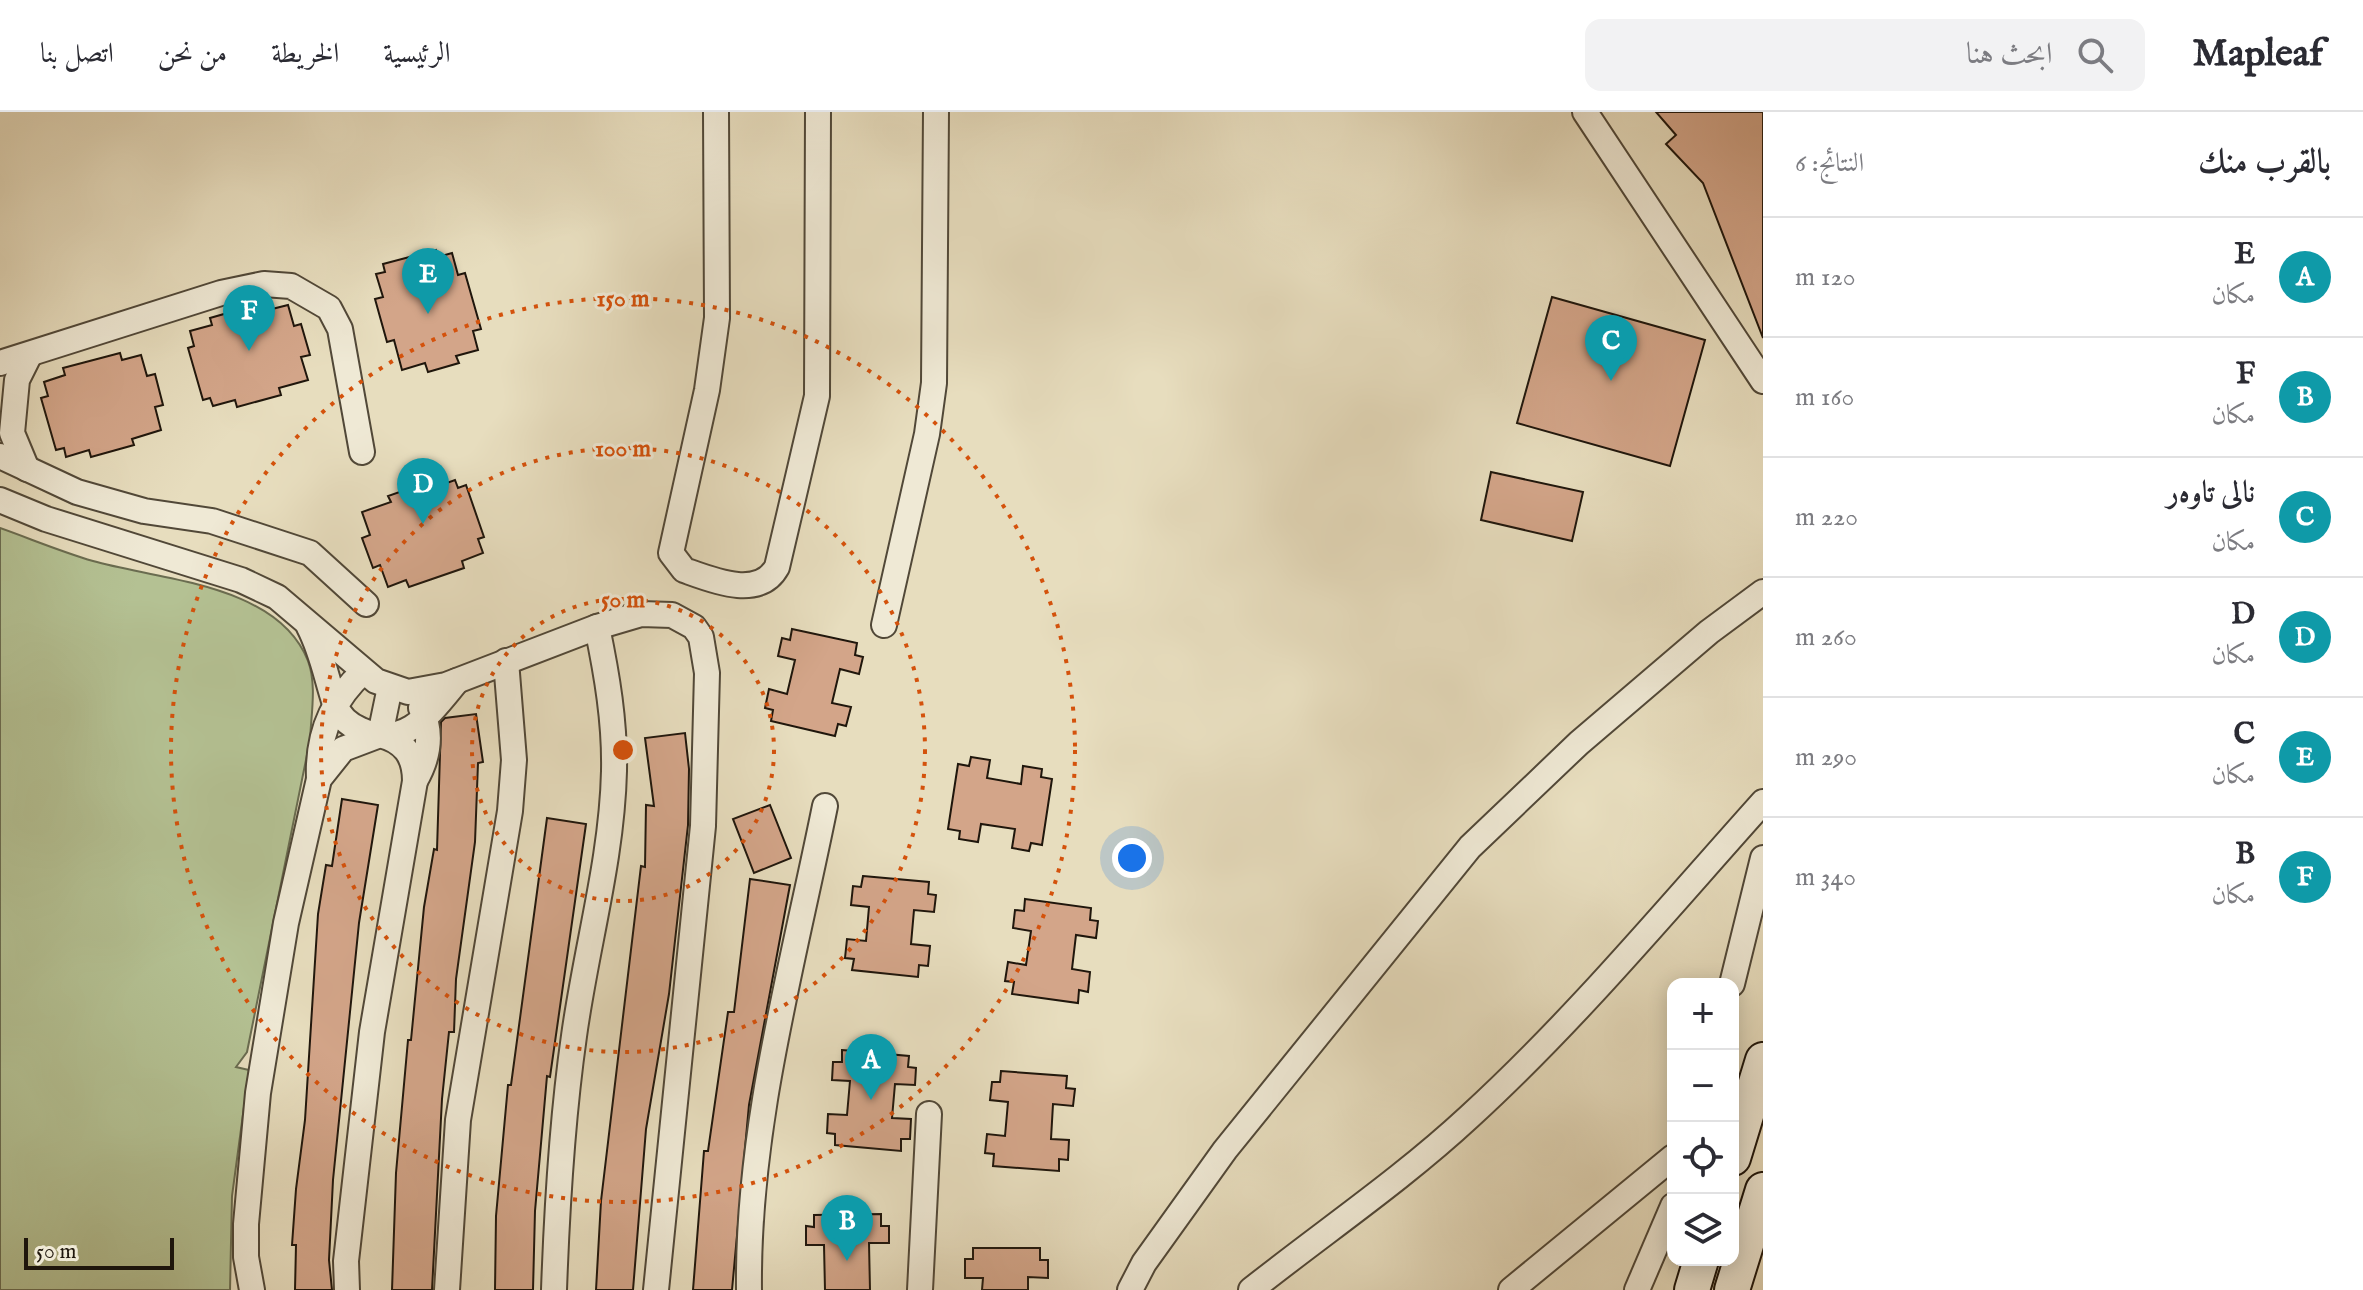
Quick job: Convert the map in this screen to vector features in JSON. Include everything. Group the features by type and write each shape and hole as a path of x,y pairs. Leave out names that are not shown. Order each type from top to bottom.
{"main road":[{"path":"1739,1138 1763,1060"},
{"path":"1732,1290 1763,1190"},
{"path":"1692,1290 1699,1266"}],"street":[{"path":"716,112 717,318 707,390 671,553 684,570 751,586 767,580 777,567 815,408 819,348 818,112"},
{"path":"884,625 927,434 934,383 936,112"},
{"path":"1585,112 1763,381"},
{"path":"0,363 221,293 264,284 291,286 329,308 340,329 362,452"},
{"path":"27,469 12,433 17,380 29,356"},
{"path":"0,456 77,492 144,511 212,521 310,553 366,604"},
{"path":"0,500 46,519 241,580 277,597 363,672 399,689 426,720 428,752 415,781 397,870 372,1032 346,1261 347,1290"},
{"path":"1130,1290 1144,1263 1225,1150 1470,847 1579,743 1709,632 1763,592"},
{"path":"399,689 434,689 597,627 650,613 685,620 701,637 707,673 703,826 656,1290"},
{"path":"308,624 325,663 335,705 349,724 399,743 407,750 415,781"},
{"path":"554,1290 565,1111 588,947 611,815 614,772 609,686 597,627"},
{"path":"447,1290 458,1120 510,811 513,735 506,661"},
{"path":"252,1290 246,1257 246,1224 258,1093 286,923 319,779 322,735 335,705 363,672"},
{"path":"319,779 343,749 380,735 404,733 426,720 458,679"},
{"path":"380,735 399,689"},
{"path":"1251,1290 1411,1168 1470,1116 1578,1007 1763,802"},
{"path":"749,1290 754,1189 769,1082 825,806"},
{"path":"1733,978 1763,858"},
{"path":"920,1290 929,1114"},
{"path":"1511,1290 1667,1162"},
{"path":"1637,1290 1667,1220"}],"green space":[{"path":"0,528 93,561 214,589 244,601 271,616 293,635 311,670 310,740 247,1052 236,1067 249,1070 232,1196 230,1290 0,1290"}],"building":[{"path":"1656,112 1763,112 1763,338 1703,183 1666,144 1676,135"},
{"path":"436,250 438,257 452,253 458,275 465,273 481,329 473,331 478,350 456,356 459,363 428,372 425,363 402,370 394,340 387,342 375,299 383,297 376,274 385,272 383,264"},
{"path":"1552,297 1705,340 1670,466 1517,423"},
{"path":"266,302 268,310 288,305 294,326 301,324 310,355 301,357 308,380 279,388 281,395 237,407 235,400 213,406 210,398 203,400 188,348 194,346 190,331 212,325 210,318"},
{"path":"120,353 122,360 141,355 147,376 155,374 163,405 155,407 161,430 132,439 134,445 91,457 89,450 66,457 64,448 56,450 41,398 48,396 44,382 65,375 63,368"},
{"path":"1491,472 1583,492 1572,541 1481,520"},
{"path":"455,480 458,488 466,485 484,537 478,539 483,553 462,561 464,568 409,587 406,580 388,587 380,565 373,568 362,538 370,535 362,512 391,502 388,496 431,481 433,488"},
{"path":"792,629 857,643 855,655 863,657 859,674 840,669 832,703 851,707 846,726 838,724 835,736 771,721 773,710 765,708 769,689 787,694 795,660 778,656 782,638 790,640"},
{"path":"476,714 483,762 478,763 475,842 456,979 454,1032 449,1032 442,1099 432,1290 392,1290 396,1173 408,1040 411,1040 424,907 434,849 437,850 441,722 445,718"},
{"path":"685,733 689,769 688,825 669,994 646,1129 633,1290 596,1290 601,1201 641,866 645,867 646,805 654,806 645,738"},
{"path":"971,757 990,760 987,778 1021,784 1023,766 1042,769 1041,777 1052,779 1042,845 1031,843 1029,851 1012,848 1015,829 981,824 978,842 959,839 960,831 948,829 958,764 969,766"},
{"path":"342,799 378,805 359,923 333,1180 329,1260 332,1290 295,1290 296,1245 292,1245 305,1120 318,914 326,865 332,866"},
{"path":"770,805 791,858 754,873 733,819"},
{"path":"547,818 586,824 550,1077 547,1076 535,1211 533,1290 495,1290 496,1216 508,1085 511,1085"},
{"path":"863,876 929,882 928,894 936,895 934,912 914,910 911,944 930,946 928,966 919,965 918,977 852,970 854,959 845,958 847,939 866,941 869,907 851,905 853,886 861,887"},
{"path":"750,879 790,885 749,1105 732,1290 693,1290 704,1151 708,1151 728,1012 734,1012"},
{"path":"1025,899 1091,908 1090,920 1098,921 1096,938 1076,935 1072,969 1090,972 1088,992 1079,990 1078,1003 1012,994 1014,982 1005,981 1008,962 1026,965 1031,931 1013,928 1015,910 1024,911"},
{"path":"842,1050 909,1056 908,1067 916,1068 915,1085 895,1084 892,1118 911,1119 910,1139 901,1139 901,1151 835,1145 835,1134 827,1133 828,1114 847,1115 850,1081 832,1080 833,1062 842,1062"},
{"path":"1001,1071 1067,1076 1066,1088 1075,1089 1073,1106 1053,1104 1051,1139 1069,1140 1068,1160 1059,1159 1059,1171 993,1166 994,1154 985,1153 987,1134 1005,1136 1008,1102 990,1100 992,1082 1000,1082"},
{"path":"881,1214 881,1226 889,1226 889,1243 869,1243 870,1290 825,1290 824,1245 806,1245 806,1226 814,1227 814,1215"},
{"path":"973,1248 1040,1248 1040,1260 1048,1260 1048,1278 1028,1277 1028,1290 982,1290 983,1278 965,1278 965,1259 973,1259"}],"place":[{"name":"C","path":"428,314"},
{"name":"B","path":"249,351"},
{"name":"نالی تاوەر","path":"1611,381"},
{"name":"D","path":"423,524"},
{"name":"E","path":"871,1100"},
{"name":"F","path":"847,1261"}]}
